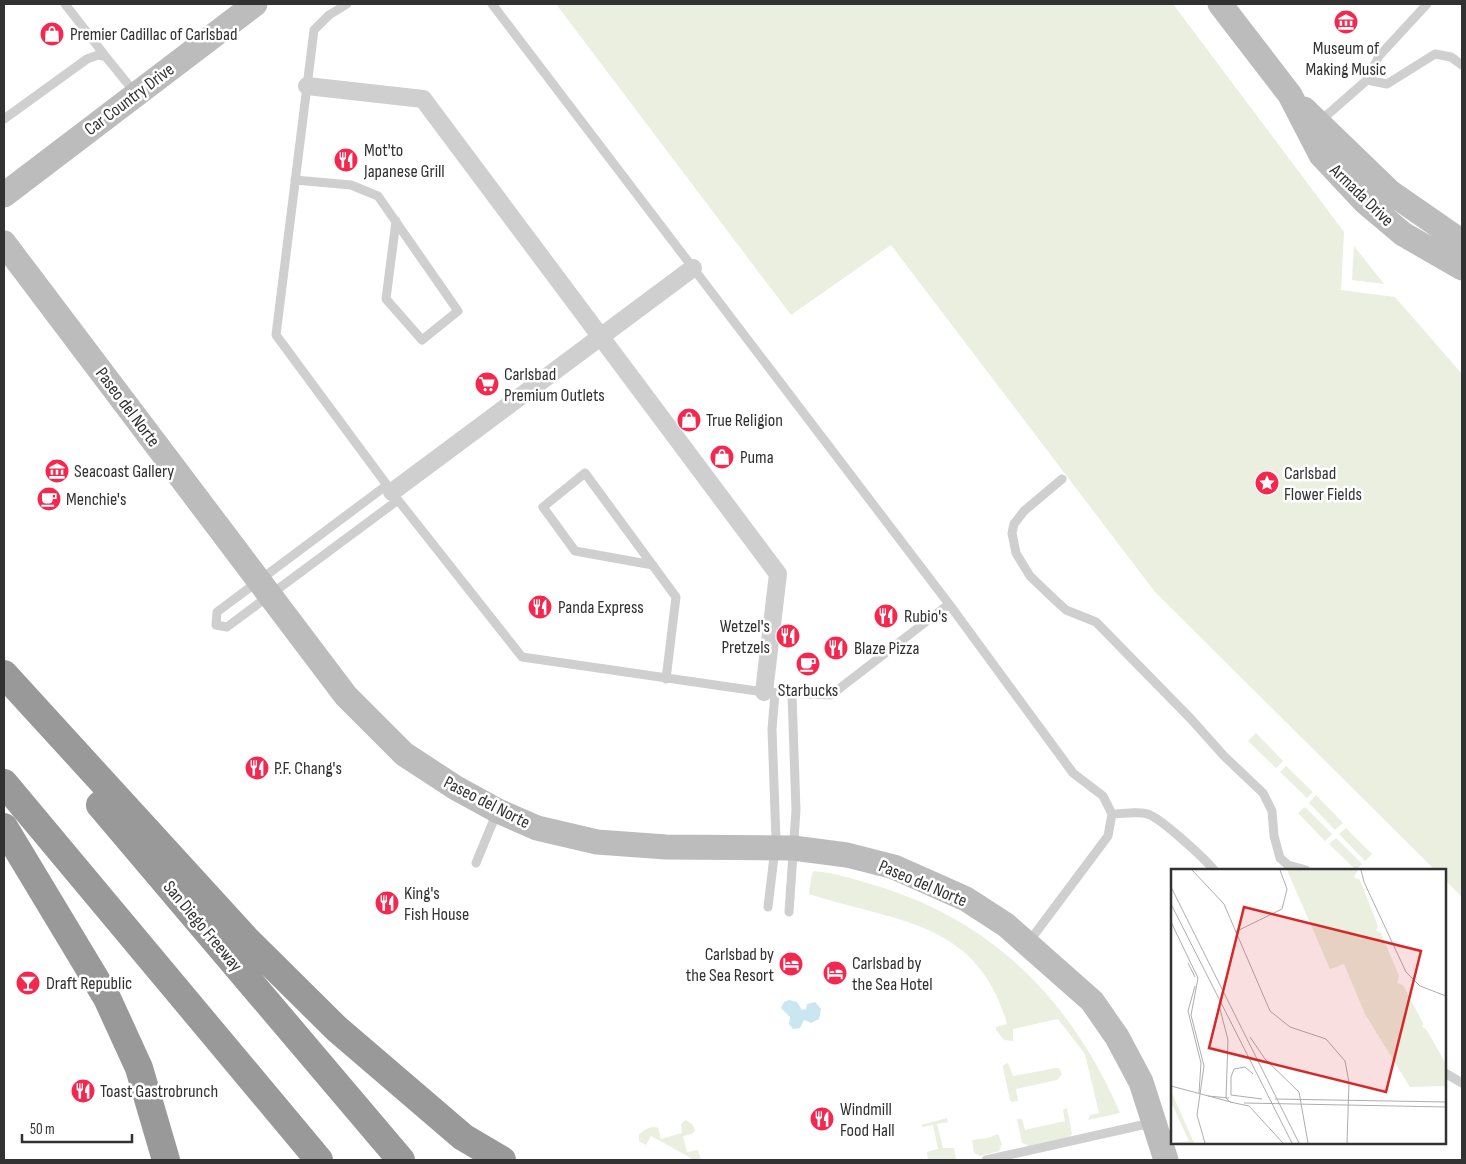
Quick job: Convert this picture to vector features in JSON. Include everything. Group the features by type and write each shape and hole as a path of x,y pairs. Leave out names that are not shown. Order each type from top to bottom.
{"highway":[{"path":"4,674 248,940 337,1028 463,1137 502,1160"},
{"name":"San Diego Freeway","path":"4,692 402,1160"},
{"path":"4,783 319,1160"},
{"path":"4,827 107,998 138,1068 166,1160"}],"main road":[{"name":"Car Country Drive","path":"4,194 255,4"},
{"name":"Armada Drive","path":"1220,4 1290,95 1390,192 1462,242"},
{"name":"Armada Drive","path":"1290,95 1321,155 1365,202 1403,234 1462,268"},
{"name":"Paseo del Norte","path":"4,244 346,696 404,754 456,788 498,811 537,828 597,842 666,847 784,848 847,855 894,867 966,900 1006,925 1092,1002 1117,1037 1141,1082 1154,1122 1163,1159"}],"street":[{"path":"307,86 422,99 599,338 778,574 769,693"},
{"path":"392,492 693,268"}],"lane":[{"path":"65,4 136,94"},
{"path":"347,4 329,15 314,30 276,335 392,492 522,657 769,693 831,695 949,604"},
{"path":"492,4 949,604 1073,773 1102,796 1112,814 1108,836 1027,944"},
{"path":"1319,122 1367,80 1379,56 1427,4"},
{"path":"1367,80 1387,84 1435,54 1451,57 1462,66"},
{"path":"4,119 87,59 98,55 106,57"},
{"path":"295,180 351,185 378,196 396,221 458,311 422,340 386,299 396,221"},
{"path":"653,565 575,551 543,507 585,473 653,565 676,597 666,679"},
{"path":"1062,479 1031,505 1014,524 1012,534 1016,554 1030,576 1066,610 1096,622 1192,719 1224,756 1263,793 1272,811 1274,836 1280,858 1288,865 1302,869"},
{"path":"392,492 265,588 217,612 216,625 227,627 265,588 392,492"},
{"path":"769,693 777,816 784,848 789,912"},
{"path":"768,907 796,810 792,695"},
{"path":"476,863 498,811"},
{"path":"1112,814 1148,814 1172,831 1209,863 1213,869"},
{"path":"1446,1075 1462,1083"},
{"path":"986,1160 1154,1122"}],"green space":[{"name":"Carlsbad Flower Fields","path":"556,4 1173,4 1344,232 1341,290 1395,297 1462,374 1462,897 1446,881 1446,869 1434,869 1155,592 891,245 791,315"},
{"path":"1354,246 1384,284 1352,280"},
{"path":"1256,733 1283,761 1276,768 1248,741"},
{"path":"1286,766 1313,792 1307,798 1280,772"},
{"path":"1316,795 1343,823 1335,830 1309,803"},
{"path":"1305,807 1332,834 1325,841 1298,813"},
{"path":"1346,828 1372,854 1365,861 1339,834"},
{"path":"1336,838 1362,864 1355,869 1329,844"},
{"path":"814,871 862,881 919,901 958,921 993,944 1025,971 1053,1002 1079,1036 1101,1073 1120,1113 1088,1120 1090,1115 1099,1113 1085,1054 1058,1019 1013,1029 1013,1041 1004,1040 996,1030 996,1027 1007,1024 994,990 976,964 954,945 929,930 902,920 809,894 812,873"},
{"path":"1008,1063 1013,1076 1056,1068 1059,1068 1062,1074 1057,1080 1016,1089 1018,1101 1012,1102 1003,1068 1003,1065"},
{"path":"1067,1108 1072,1134 1069,1137 1029,1146 1022,1143 1017,1119 1022,1119 1025,1130 1065,1121 1063,1110"},
{"path":"947,1118 948,1122 937,1124 943,1148 954,1148 956,1159 928,1160 927,1152 938,1149 933,1125 923,1127 921,1125"},
{"path":"686,1120 692,1124 695,1130 692,1134 683,1136 687,1152 698,1150 701,1160 690,1160 691,1158 651,1136 646,1145 639,1141 639,1135 650,1128 658,1128 661,1139 682,1133 681,1124"},
{"path":"998,1134 1002,1144 999,1151 980,1156 974,1153 972,1140 988,1138"}],"water":[{"path":"789,1000 797,1002 802,1010 806,1009 807,1004 815,1002 821,1009 819,1019 811,1023 804,1020 800,1028 793,1029 789,1024 790,1017 781,1008 784,1002"}],"place":[{"name":"Museum of Making Music","path":"1346,22"},
{"name":"Premier Cadillac of Carlsbad","path":"52,34"},
{"name":"Mot'to Japanese Grill","path":"346,160"},
{"name":"Carlsbad Premium Outlets","path":"487,384"},
{"name":"True Religion","path":"689,420"},
{"name":"Puma","path":"722,457"},
{"name":"Seacoast Gallery","path":"57,471"},
{"name":"Carlsbad Flower Fields","path":"1267,483"},
{"name":"Menchie's","path":"49,499"},
{"name":"Panda Express","path":"540,607"},
{"name":"Rubio's","path":"886,616"},
{"name":"Wetzel's Pretzels","path":"788,636"},
{"name":"Blaze Pizza","path":"836,648"},
{"name":"Starbucks","path":"808,664"},
{"name":"P.F. Chang's","path":"257,768"},
{"name":"King's Fish House","path":"387,903"},
{"name":"Carlsbad by the Sea Resort","path":"791,964"},
{"name":"Carlsbad by the Sea Hotel","path":"835,973"},
{"name":"Draft Republic","path":"28,983"},
{"name":"Toast Gastrobrunch","path":"83,1091"},
{"name":"Windmill Food Hall","path":"822,1119"}]}
